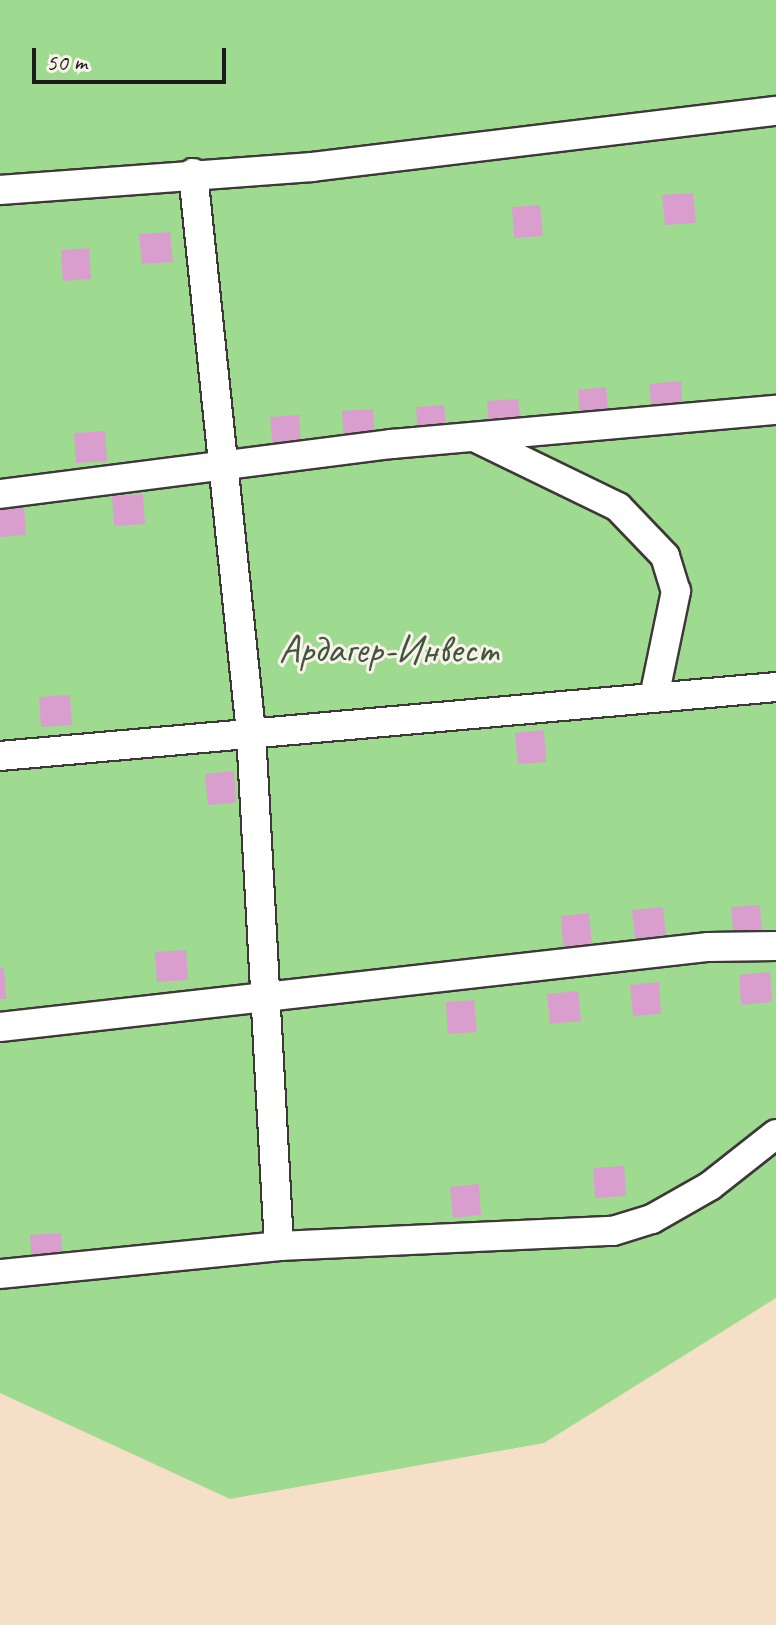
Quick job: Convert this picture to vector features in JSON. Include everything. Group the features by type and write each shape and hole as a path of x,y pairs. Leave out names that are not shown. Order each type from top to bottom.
{"street":[{"path":"0,190 193,173 312,167 776,111"},
{"path":"193,173 228,469 251,732 279,1246"},
{"path":"0,494 476,438 776,410"},
{"path":"476,438 618,507 665,556 676,591 654,697"},
{"path":"0,756 776,687"},
{"path":"0,1027 267,1001 708,947 776,946"},
{"path":"0,1274 279,1246 613,1231 652,1219 710,1186 776,1134"}],"green space":[{"name":"Ардагер-Инвест","path":"0,0 776,0 776,1298 544,1443 230,1499 0,1393"}],"building":[{"path":"693,193 696,223 665,225 662,195"},
{"path":"540,205 543,236 514,238 512,207"},
{"path":"170,232 173,262 142,264 139,234"},
{"path":"89,248 91,279 63,281 61,250"},
{"path":"681,381 683,411 652,413 649,384"},
{"path":"606,387 609,419 580,421 578,390"},
{"path":"518,399 521,429 489,431 487,401"},
{"path":"444,405 447,436 418,438 416,407"},
{"path":"373,409 375,439 344,441 342,411"},
{"path":"299,415 301,447 273,449 270,417"},
{"path":"105,431 107,461 76,463 74,433"},
{"path":"143,494 145,524 114,526 112,496"},
{"path":"24,504 26,535 0,537 0,506"},
{"path":"70,695 72,725 41,727 39,697"},
{"path":"544,730 546,762 518,764 515,733"},
{"path":"234,771 236,803 208,805 205,774"},
{"path":"760,905 762,936 734,938 731,907"},
{"path":"663,907 666,937 635,939 632,910"},
{"path":"589,913 592,945 563,947 561,916"},
{"path":"186,950 188,980 157,982 155,952"},
{"path":"0,968 4,968 6,999 0,999"},
{"path":"770,972 772,1002 741,1005 739,975"},
{"path":"659,982 661,1014 633,1016 630,985"},
{"path":"578,991 581,1021 550,1024 547,994"},
{"path":"474,1000 477,1032 448,1034 446,1002"},
{"path":"624,1166 626,1196 595,1198 593,1168"},
{"path":"479,1184 481,1215 453,1218 450,1187"},
{"path":"61,1233 63,1263 32,1266 30,1235"}]}
